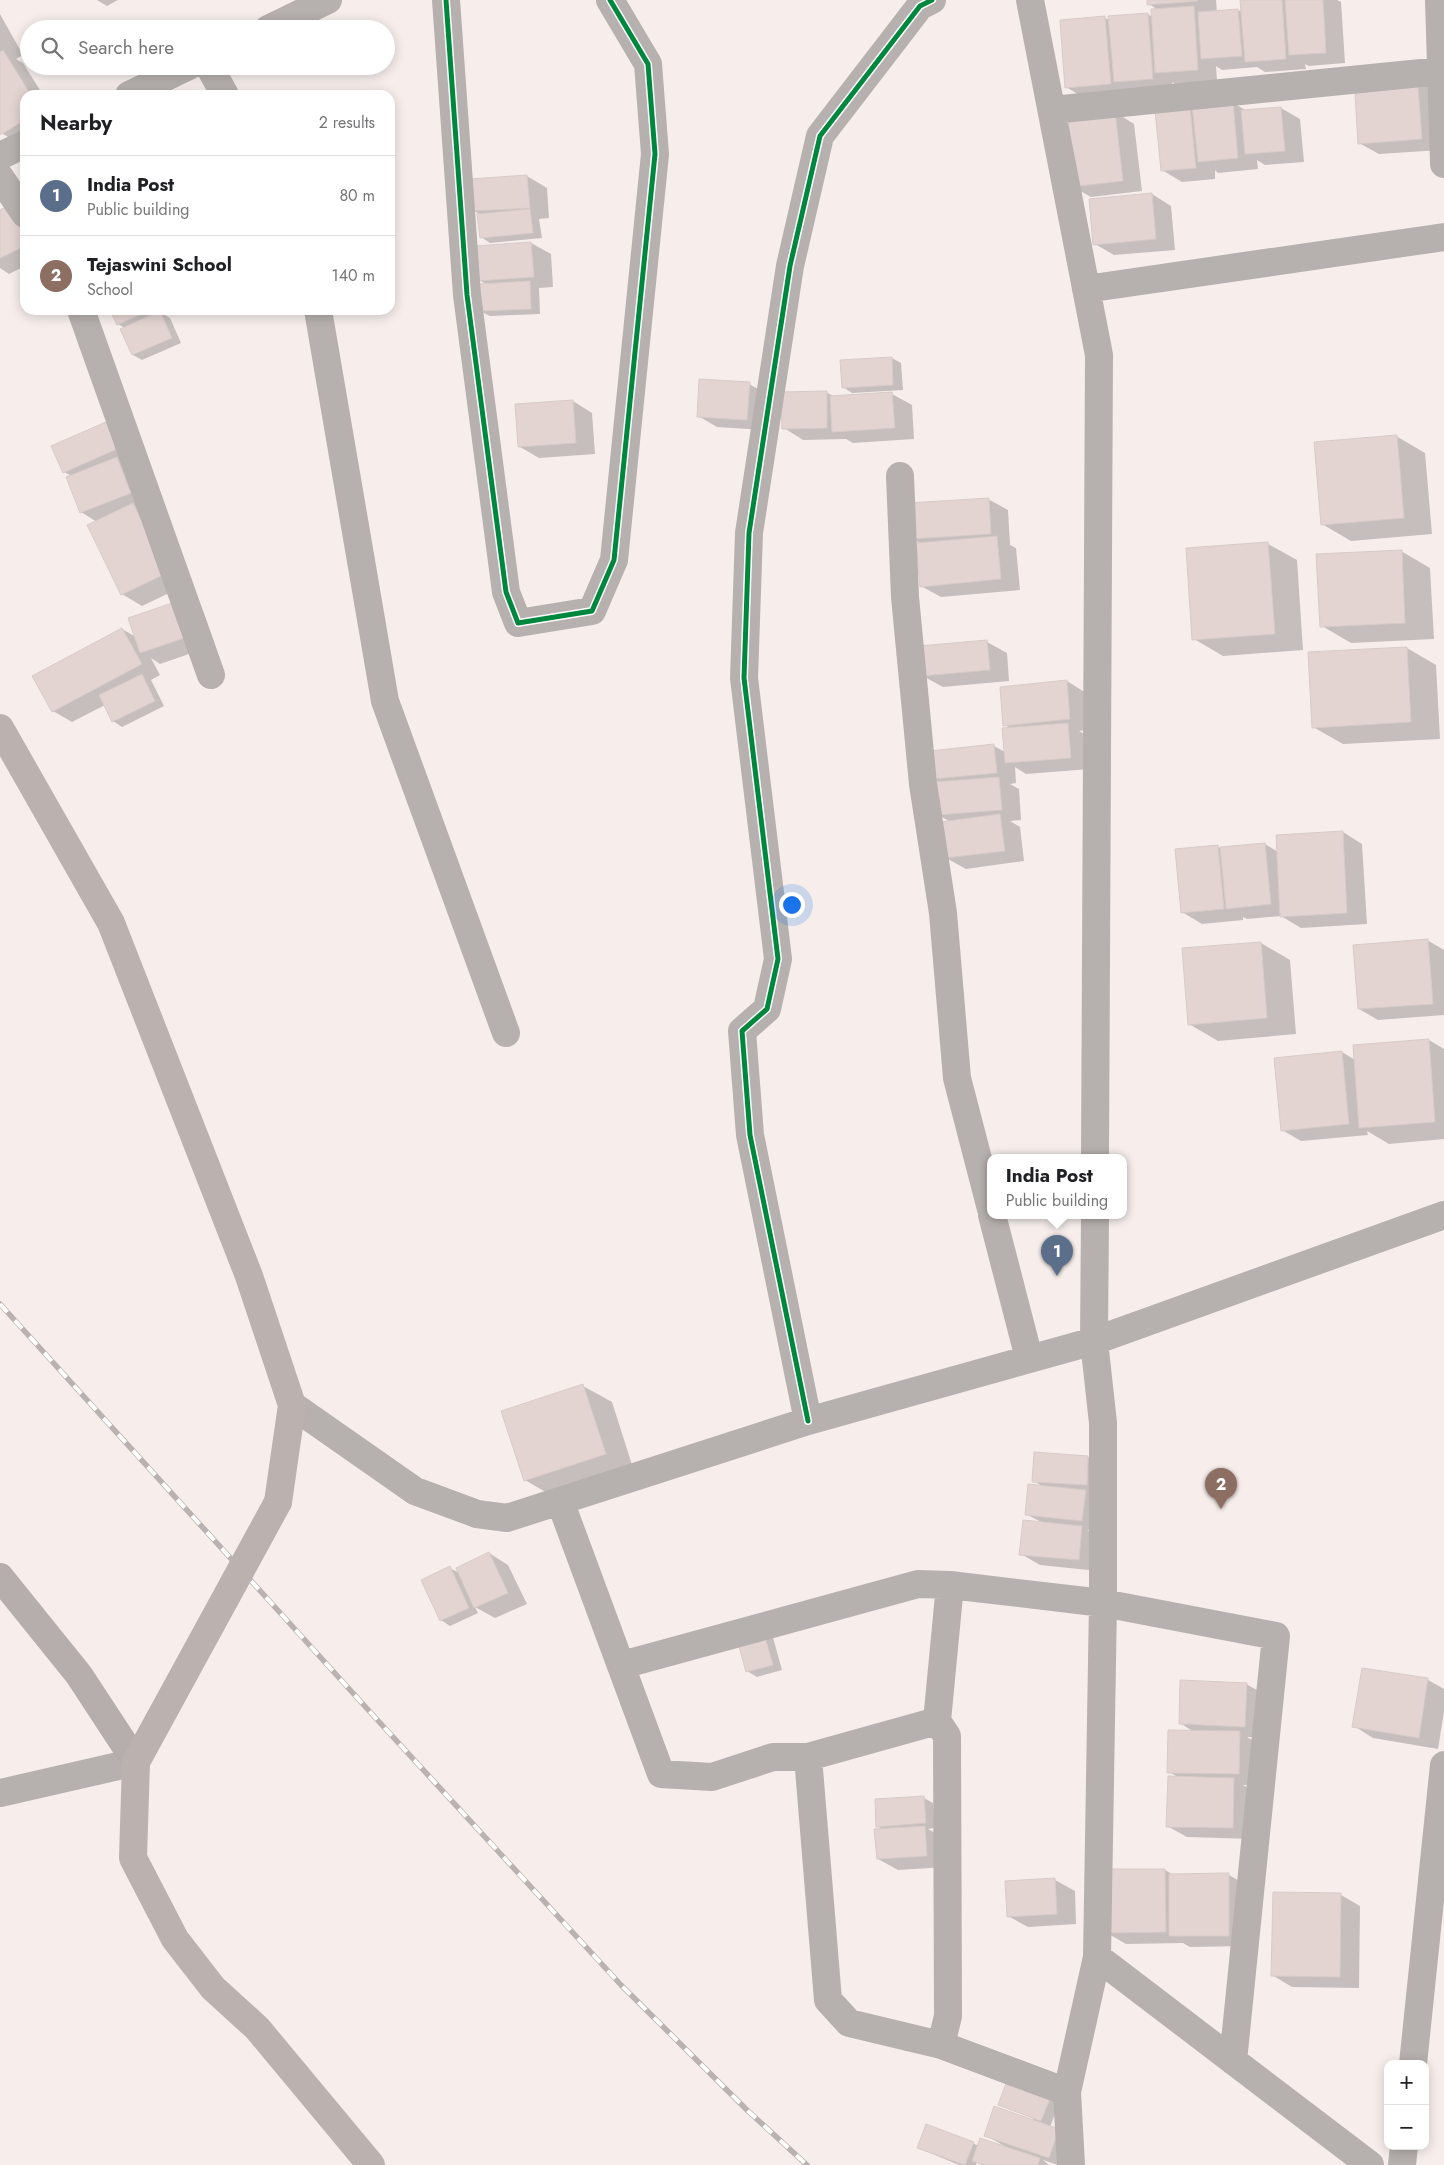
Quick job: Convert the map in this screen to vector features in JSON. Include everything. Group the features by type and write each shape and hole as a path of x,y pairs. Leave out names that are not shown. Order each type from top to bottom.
{"main road":[{"path":"0,728 111,923 249,1276 292,1405 278,1502 136,1762 133,1858 174,1939 213,1988 257,2028 371,2165"}],"street":[{"path":"287,20 328,0"},
{"path":"446,0 467,295 506,592 518,622 592,611 614,560 655,154 648,64 610,0"},
{"path":"808,1421 750,1135 742,1031 767,1009 778,959 744,678 749,533 790,266 820,136 920,6 932,0"},
{"path":"1030,0 1099,355 1095,1154"},
{"path":"1439,0 1444,164"},
{"path":"1052,110 1441,71"},
{"path":"140,90 171,75"},
{"path":"215,75 222,90"},
{"path":"0,156 20,146"},
{"path":"0,177 20,207"},
{"path":"1086,289 1444,237"},
{"path":"82,315 211,675"},
{"path":"319,315 385,701 506,1033"},
{"path":"900,476 905,597 923,784 943,914 957,1078 987,1194"},
{"path":"292,1405 415,1491 477,1514 507,1518 808,1421 1094,1341 1444,1215"},
{"path":"993,1219 1030,1358"},
{"path":"1071,2165 1067,2092 1097,1957 1103,1603 1103,1423 1094,1341 1094,1219"},
{"path":"560,1501 662,1774 712,1777 773,1757 808,1757 937,1720"},
{"path":"0,1577 79,1675 136,1762 0,1793"},
{"path":"622,1665 918,1584 950,1585 1103,1603 1276,1636 1233,2061"},
{"path":"941,2045 948,2016 948,1736 937,1720 950,1585"},
{"path":"808,1757 828,2000 849,2023 941,2045 1067,2092"},
{"path":"1413,2060 1444,1765"},
{"path":"1097,1957 1370,2165"},
{"path":"1402,2165 1404,2150"}],"building":[{"path":"1147,0 1197,0 1198,1 1147,5"},
{"path":"1240,0 1282,0 1286,59 1245,62"},
{"path":"1285,0 1323,0 1326,53 1289,55"},
{"path":"1194,6 1198,70 1155,73 1151,9"},
{"path":"1238,9 1242,56 1201,59 1198,12"},
{"path":"1148,13 1153,79 1114,82 1108,16"},
{"path":"1105,16 1111,84 1065,88 1060,20"},
{"path":"3,50 28,90 20,90 20,123 0,135 0,52"},
{"path":"1417,72 1422,139 1358,144 1354,77"},
{"path":"1233,102 1238,158 1198,162 1192,105"},
{"path":"1190,107 1196,168 1161,171 1155,110"},
{"path":"1281,107 1285,151 1245,154 1241,110"},
{"path":"1115,111 1123,181 1070,187 1062,117"},
{"path":"527,175 530,208 473,211 470,179"},
{"path":"1152,193 1156,239 1093,245 1089,199"},
{"path":"18,200 20,204 20,248 0,258 0,210"},
{"path":"530,209 533,233 480,238 477,214"},
{"path":"531,242 534,277 477,281 475,246"},
{"path":"530,281 531,309 479,311 478,284"},
{"path":"112,315 139,315 117,325"},
{"path":"151,315 162,315 172,338 132,355 120,329"},
{"path":"892,357 893,385 842,388 840,360"},
{"path":"699,379 750,382 747,420 697,417"},
{"path":"827,391 827,428 782,429 781,392"},
{"path":"892,392 895,428 832,432 830,396"},
{"path":"573,400 576,443 518,447 515,404"},
{"path":"106,422 117,449 63,473 51,446"},
{"path":"1397,435 1404,518 1321,525 1314,442"},
{"path":"117,457 131,493 80,513 66,477"},
{"path":"989,498 991,534 910,539 908,503"},
{"path":"133,503 167,573 121,595 87,525"},
{"path":"997,536 1001,579 920,587 916,543"},
{"path":"1268,542 1275,634 1192,640 1186,548"},
{"path":"1402,550 1405,623 1320,627 1316,554"},
{"path":"184,599 196,634 140,653 128,618"},
{"path":"122,628 142,664 52,712 32,676"},
{"path":"987,640 990,670 922,676 919,646"},
{"path":"1407,647 1411,722 1312,728 1308,652"},
{"path":"142,674 155,701 112,722 99,695"},
{"path":"1067,680 1070,719 1003,726 1000,687"},
{"path":"1068,723 1071,758 1005,763 1002,728"},
{"path":"994,744 997,773 933,779 930,751"},
{"path":"999,777 1002,810 937,815 934,782"},
{"path":"1000,814 1005,851 945,858 940,822"},
{"path":"1343,831 1347,913 1280,917 1276,835"},
{"path":"1265,843 1271,904 1226,909 1220,847"},
{"path":"1218,845 1224,909 1181,913 1175,849"},
{"path":"1428,939 1433,1004 1358,1009 1353,945"},
{"path":"1261,942 1267,1018 1188,1025 1182,948"},
{"path":"1429,1039 1435,1122 1359,1128 1353,1045"},
{"path":"1342,1051 1349,1124 1281,1131 1274,1058"},
{"path":"583,1384 606,1454 524,1481 501,1411"},
{"path":"1034,1452 1088,1456 1087,1485 1032,1482"},
{"path":"1028,1484 1086,1490 1082,1521 1025,1515"},
{"path":"1023,1520 1082,1526 1079,1560 1019,1555"},
{"path":"489,1552 508,1593 474,1608 456,1568"},
{"path":"450,1566 469,1608 440,1621 421,1580"},
{"path":"759,1616 773,1665 746,1672 733,1624"},
{"path":"1362,1668 1428,1678 1419,1738 1352,1727"},
{"path":"1180,1680 1247,1683 1245,1727 1179,1724"},
{"path":"1168,1730 1240,1731 1239,1774 1167,1773"},
{"path":"1168,1776 1234,1778 1233,1828 1166,1827"},
{"path":"924,1796 926,1823 876,1827 875,1799"},
{"path":"925,1826 927,1856 877,1859 874,1829"},
{"path":"1104,1869 1165,1869 1166,1932 1105,1933"},
{"path":"1229,1873 1229,1936 1169,1936 1169,1874"},
{"path":"1055,1878 1057,1914 1007,1917 1005,1881"},
{"path":"1273,1892 1341,1893 1340,1977 1271,1976"},
{"path":"1009,2075 1053,2091 1041,2121 998,2105"},
{"path":"994,2106 1059,2129 1049,2158 984,2136"},
{"path":"926,2124 974,2142 965,2165 917,2148"},
{"path":"980,2138 1040,2158 1038,2165 985,2165 972,2161"}],"railway":[{"path":"0,1304 621,1985 748,2111 807,2165"}],"cycle path":[{"path":"446,0 467,295 506,592 518,623 592,611 614,560 655,154 648,64 610,0"},
{"path":"808,1421 750,1135 742,1031 767,1009 778,959 744,678 749,533 790,266 820,136 920,6 932,0"}],"place":[{"name":"India Post","path":"1057,1276"},
{"name":"Tejaswini School","path":"1221,1509"}]}
